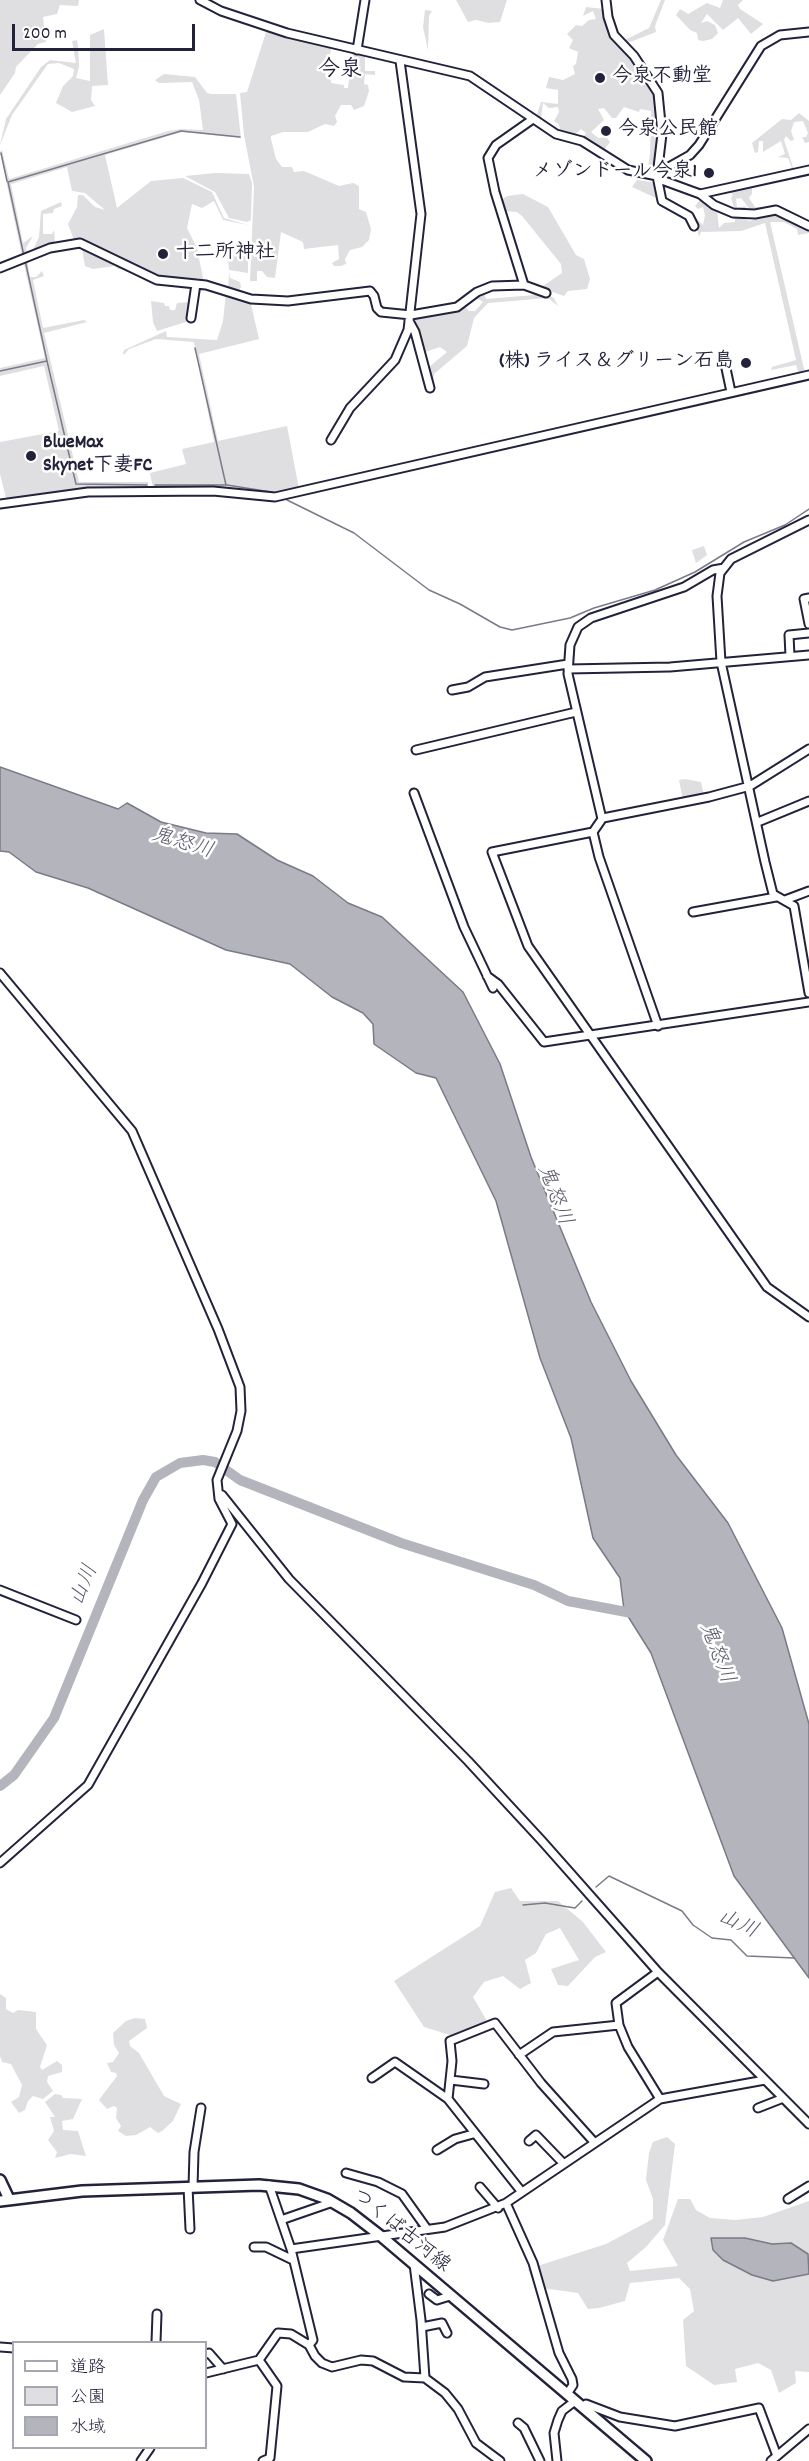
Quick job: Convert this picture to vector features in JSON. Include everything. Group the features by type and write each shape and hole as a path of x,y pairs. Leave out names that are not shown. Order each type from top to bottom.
{"main road":[{"path":"0,2180 5,2200"},
{"name":"つくば古河線","path":"5,2200 82,2191 269,2185 299,2189 333,2202 382,2237 646,2461"}],"street":[{"path":"200,0 220,11 251,22 400,61 476,78 556,134 582,141 628,170 658,176 700,194 714,206 733,213 755,214 776,210 809,225"},
{"path":"357,50 365,0"},
{"path":"606,0 608,17 614,35 633,56 658,93 662,134 658,176 663,203 691,217 694,226"},
{"path":"658,176 690,155 699,145 761,46 780,35 809,32"},
{"path":"331,440 350,408 395,360 404,342 410,318 420,206 411,154 404,78 400,61"},
{"path":"524,285 493,185 488,158 496,145 533,119"},
{"path":"700,194 809,170"},
{"path":"0,268 50,248 80,243 157,280 196,284 251,299 266,300 288,301 370,291 375,296 377,308 381,312 410,318 457,307 471,295 488,287 524,285 546,293"},
{"path":"191,318 196,284"},
{"path":"410,318 416,332 430,388"},
{"path":"724,359 731,392"},
{"path":"0,504 88,492 213,491 275,497 809,375"},
{"path":"776,897 771,891 758,822 721,662 717,582 724,568 737,555 809,520"},
{"path":"603,818 576,712 568,667 571,640 581,624 667,594 691,584 718,568 724,568"},
{"path":"809,598 804,599 809,624"},
{"path":"790,656 789,635 809,633"},
{"path":"452,690 468,687 485,677 568,667 641,668 809,655"},
{"path":"416,750 576,712"},
{"path":"809,749 750,786 710,797 603,818 593,832 492,852 528,946 767,1287 809,1317"},
{"path":"414,793 464,927 493,988"},
{"path":"758,822 809,801"},
{"path":"593,832 599,857 658,1026"},
{"path":"785,900 809,891"},
{"path":"693,912 776,897 794,906 809,993"},
{"path":"0,973 121,1116 138,1145 240,1387 237,1431 217,1480 219,1499 232,1524 88,1785 0,1863"},
{"path":"487,976 498,984 544,1042 809,1002"},
{"path":"218,1489 282,1571 498,1793 658,1972 781,2099 809,2124"},
{"path":"0,1590 76,1620"},
{"path":"658,1972 616,2002 619,2025 628,2047 660,2099"},
{"path":"448,2099 451,2080 450,2041 495,2023 519,2055 594,2142"},
{"path":"519,2055 552,2032 619,2025"},
{"path":"372,2078 395,2062 448,2099 473,2134 522,2191"},
{"path":"451,2080 484,2084"},
{"path":"291,2249 445,2227 498,2208 660,2099 765,2080"},
{"path":"758,2108 781,2099"},
{"path":"190,2229 190,2187 201,2108"},
{"path":"437,2150 455,2139 473,2134"},
{"path":"529,2141 536,2135 563,2163"},
{"path":"346,2173 378,2182 402,2194 427,2229"},
{"path":"269,2185 291,2249 313,2340 309,2345"},
{"path":"788,2199 809,2186"},
{"path":"480,2187 498,2208"},
{"path":"281,2220 333,2202"},
{"path":"506,2203 533,2263 559,2353 572,2379 573,2385 567,2394"},
{"path":"254,2247 266,2247 293,2259"},
{"path":"414,2264 422,2327 424,2378"},
{"path":"429,2294 437,2300 450,2296"},
{"path":"156,2341 157,2314"},
{"path":"422,2327 442,2324 447,2333"},
{"path":"207,2373 259,2360 278,2333 291,2334 309,2345 322,2362 332,2367 361,2360 373,2361 404,2378 424,2378 445,2393 458,2409 476,2443 500,2461"},
{"path":"207,2354 209,2353 223,2369"},
{"path":"259,2360 277,2386 270,2458 264,2460"},
{"path":"557,2461 554,2433 558,2420 562,2411 579,2404 586,2404 620,2417 675,2426 759,2408 774,2459 808,2431"},
{"path":"518,2423 524,2428 540,2461"}],"green space":[{"path":"0,0 79,0 78,6 60,5 57,14 43,17 46,42 38,44 16,67 15,73 0,95"},
{"path":"456,0 507,0 500,22 489,23 476,20 468,22"},
{"path":"661,0 665,0 655,26 656,32 625,44 633,48 654,87 661,132 655,174 640,171 648,167 651,111 640,109 639,112 624,107 616,118 612,118 604,108 598,109 604,120 591,132 598,138 606,137 610,142 604,150 598,152 582,139 586,133 581,129 573,137 561,132 559,125 554,121 559,112 558,107 549,108 543,103 541,119 536,118 541,102 558,104 558,90 546,88 549,77 563,80 575,74 573,66 576,64 578,52 569,48 573,40 567,34 576,25 582,26 589,20 596,19 593,11 583,16 586,7 604,9 623,41 649,28"},
{"path":"723,0 743,0 738,5 740,9 763,24 751,34 738,18 723,30 707,14 701,23 707,21 715,25 718,33 712,39 703,41 698,40 697,33 690,30 676,15 680,9 688,14 707,3 720,8"},
{"path":"425,10 432,11 429,16 428,50 423,27"},
{"path":"104,29 108,85 92,86 91,100 95,106 72,112 56,103 63,86 73,76 74,69 59,63 48,64 12,115 0,145 6,119 41,67 50,60 76,63 72,41 77,40 78,45 79,67 76,78 90,81 90,35"},
{"path":"267,29 332,46 325,76 331,80 331,83 344,85 344,88 348,88 352,53 368,56 365,57 365,71 375,71 375,75 365,74 364,84 368,85 369,91 364,106 354,110 351,105 341,105 335,116 337,122 334,126 325,124 308,132 283,132 271,136 271,139 276,159 282,167 292,167 294,172 304,171 339,186 353,183 359,186 359,209 366,212 371,229 369,240 362,247 350,250 345,259 346,264 341,266 334,266 332,263 339,259 338,245 304,249 303,242 281,232 275,278 267,277 262,271 257,271 257,281 250,281 254,187 244,135 240,93 247,92"},
{"path":"164,74 195,77 207,93 236,94 241,138 182,132 105,155 117,208 151,181 183,178 212,192 224,218 248,225 223,220 214,201 202,208 192,204 187,228 197,248 204,283 156,275 152,282 141,273 118,269 115,266 93,269 85,266 81,245 74,240 68,224 77,207 78,195 83,195 95,207 105,210 85,193 72,191 67,167 11,184 23,243 33,236 26,248 27,255 22,256 0,152 2,150 9,179 168,131 203,130 199,100 192,82 159,83 155,80"},
{"path":"799,113 809,121 809,142 805,143 802,137 806,137 808,133 803,121 794,122 791,131 794,140 791,141 786,136 784,140 794,170 780,173 792,168 788,158 778,157 785,154 781,141 763,152 763,141 759,141 758,152 755,153 752,143 782,119 791,120"},
{"path":"215,173 249,174 252,183 251,220 247,222 229,218 215,192 185,176"},
{"path":"637,180 651,182 655,185 658,199 632,187"},
{"path":"752,185 752,194 749,198 755,207 762,207 763,210 751,211 741,198 736,199 737,208 745,206 749,210 735,211 731,198 733,194 725,190"},
{"path":"523,194 548,207 576,255 584,259 590,279 587,289 568,291 564,296 544,289 543,286 562,273 561,264 522,216 517,212 504,211 499,202 507,196"},
{"path":"701,199 704,204 717,210 719,228 724,223 735,222 735,216 743,216 744,219 750,221 773,212 809,227 809,233 798,235 797,229 784,222 770,222 805,373 799,374 796,365 771,370 772,367 796,360 765,223 741,231 701,232 699,237 695,217 703,225 705,215 703,207 698,209 695,206"},
{"path":"61,202 62,206 54,209 53,213 43,214 43,234 52,234 54,230 55,244 33,250 39,237 41,211"},
{"path":"227,248 248,252 248,273 229,270"},
{"path":"27,259 30,277 36,277 42,271 44,276 33,280 43,328 84,320 87,322 44,333 79,482 148,482 148,489 76,490 6,498 0,474 0,442 59,431 44,366 0,376 0,368 45,358 23,260"},
{"path":"229,272 230,278 240,282 241,287 238,293 228,291"},
{"path":"483,291 486,299 535,295 535,291 554,298 558,306 548,298 488,303 474,318 467,346 434,374 432,389 424,364 429,367 447,352 440,347 422,353 414,317 447,311","holes":["475,297 483,302 475,311 469,311 465,306"]},
{"path":"226,293 250,300 259,339 199,354 218,441 287,426 299,489 268,495 153,488 150,473 186,464 182,449 214,442 194,342 156,339 129,349 124,355 124,350 166,331 167,337 217,340 223,321"},
{"path":"151,301 164,303 165,306 169,306 170,310 175,310 177,303 191,302 189,321 157,331 153,322"},
{"path":"704,546 707,555 696,563 692,550"},
{"path":"679,780 701,782 704,795 683,800"},
{"path":"511,1888 520,1901 558,1901 583,1922 606,1952 595,1957 568,1986 558,1985 551,1969 579,1960 560,1928 546,1934 536,1953 525,1960 531,1983 520,1989 503,1976 484,1982 473,1997 487,2021 453,2036 424,2027 394,1981 480,1926 495,1892"},
{"path":"0,1994 6,1998 6,2009 13,2013 18,2010 36,2012 36,2029 47,2045 40,2067 42,2070 57,2061 62,2065 62,2072 48,2076 47,2082 53,2091 43,2099 33,2096 28,2101 25,2110 19,2113 11,2102 19,2097 22,2085 11,2064 2,2062 0,2056"},
{"path":"135,2018 145,2019 147,2028 129,2041 130,2046 139,2053 164,2096 181,2104 173,2121 162,2131 158,2133 150,2127 136,2135 126,2136 118,2131 121,2126 116,2118 117,2108 114,2106 107,2109 99,2100 117,2076 116,2073 111,2072 107,2063 113,2062 119,2053 114,2045 113,2033 126,2021"},
{"path":"55,2094 63,2098 82,2099 73,2119 62,2121 63,2130 78,2131 86,2156 71,2154 55,2158 57,2152 48,2140 54,2131 50,2117 55,2117 45,2102"},
{"path":"667,2137 675,2144 665,2225 646,2247 627,2263 630,2271 678,2266 663,2240 678,2199 690,2199 696,2210 710,2218 735,2220 763,2217 809,2201 809,2372 795,2371 796,2383 779,2393 771,2370 758,2363 735,2369 737,2382 714,2385 686,2366 683,2320 694,2311 690,2289 679,2278 630,2283 625,2301 588,2309 578,2293 535,2287 528,2269 606,2244 653,2219 653,2199 646,2180 649,2153 653,2142"}],"water":[{"name":"鬼怒川","path":"0,767 118,809 127,803 161,822 206,833 237,834 277,860 313,876 348,903 382,917 463,992 500,1064 531,1157 591,1302 631,1381 676,1455 728,1523 782,1628 809,1724 809,1978 734,1876 651,1653 624,1610 620,1578 593,1538 571,1438 540,1358 496,1201 436,1078 416,1073 374,1044 373,1024 363,1013 332,997 290,964 226,950 88,888 36,872 9,852 0,851"},
{"path":"711,2238 745,2238 772,2244 791,2243 808,2254 809,2274 773,2281 752,2275 723,2260 713,2250"}],"waterway":[{"path":"24,256 8,182 181,131 240,137"},
{"path":"1,153 7,181"},
{"path":"25,260 47,361"},
{"path":"195,348 226,485"},
{"path":"0,371 47,361 76,484 147,485"},
{"path":"155,485 227,485 271,492"},
{"path":"287,500 354,533 429,590 460,604 500,627 512,630 570,618 594,608 655,590 695,572 744,542 785,525 809,509"},
{"name":"山川","path":"0,1786 14,1775 54,1718 143,1500 156,1477 180,1463 203,1460 215,1462 240,1480 401,1543 534,1585 568,1601 637,1614"},
{"name":"山川","path":"596,1887 609,1876 682,1911 693,1925 712,1938 731,1940 747,1956 794,1958"},
{"name":"山川","path":"523,1905 545,1903 575,1908 582,1901"}],"place":[{"name":"今泉不動堂","path":"600,78"},
{"name":"今泉公民館","path":"606,131"},
{"name":"メゾンドール今泉1","path":"709,173"},
{"name":"十二所神社","path":"163,254"},
{"name":"(株) ライス＆グリーン石島","path":"746,363"},
{"name":"BlueMax Skynet下妻FC","path":"31,456"}],"district":[{"name":"今泉","path":"340,72"}]}
